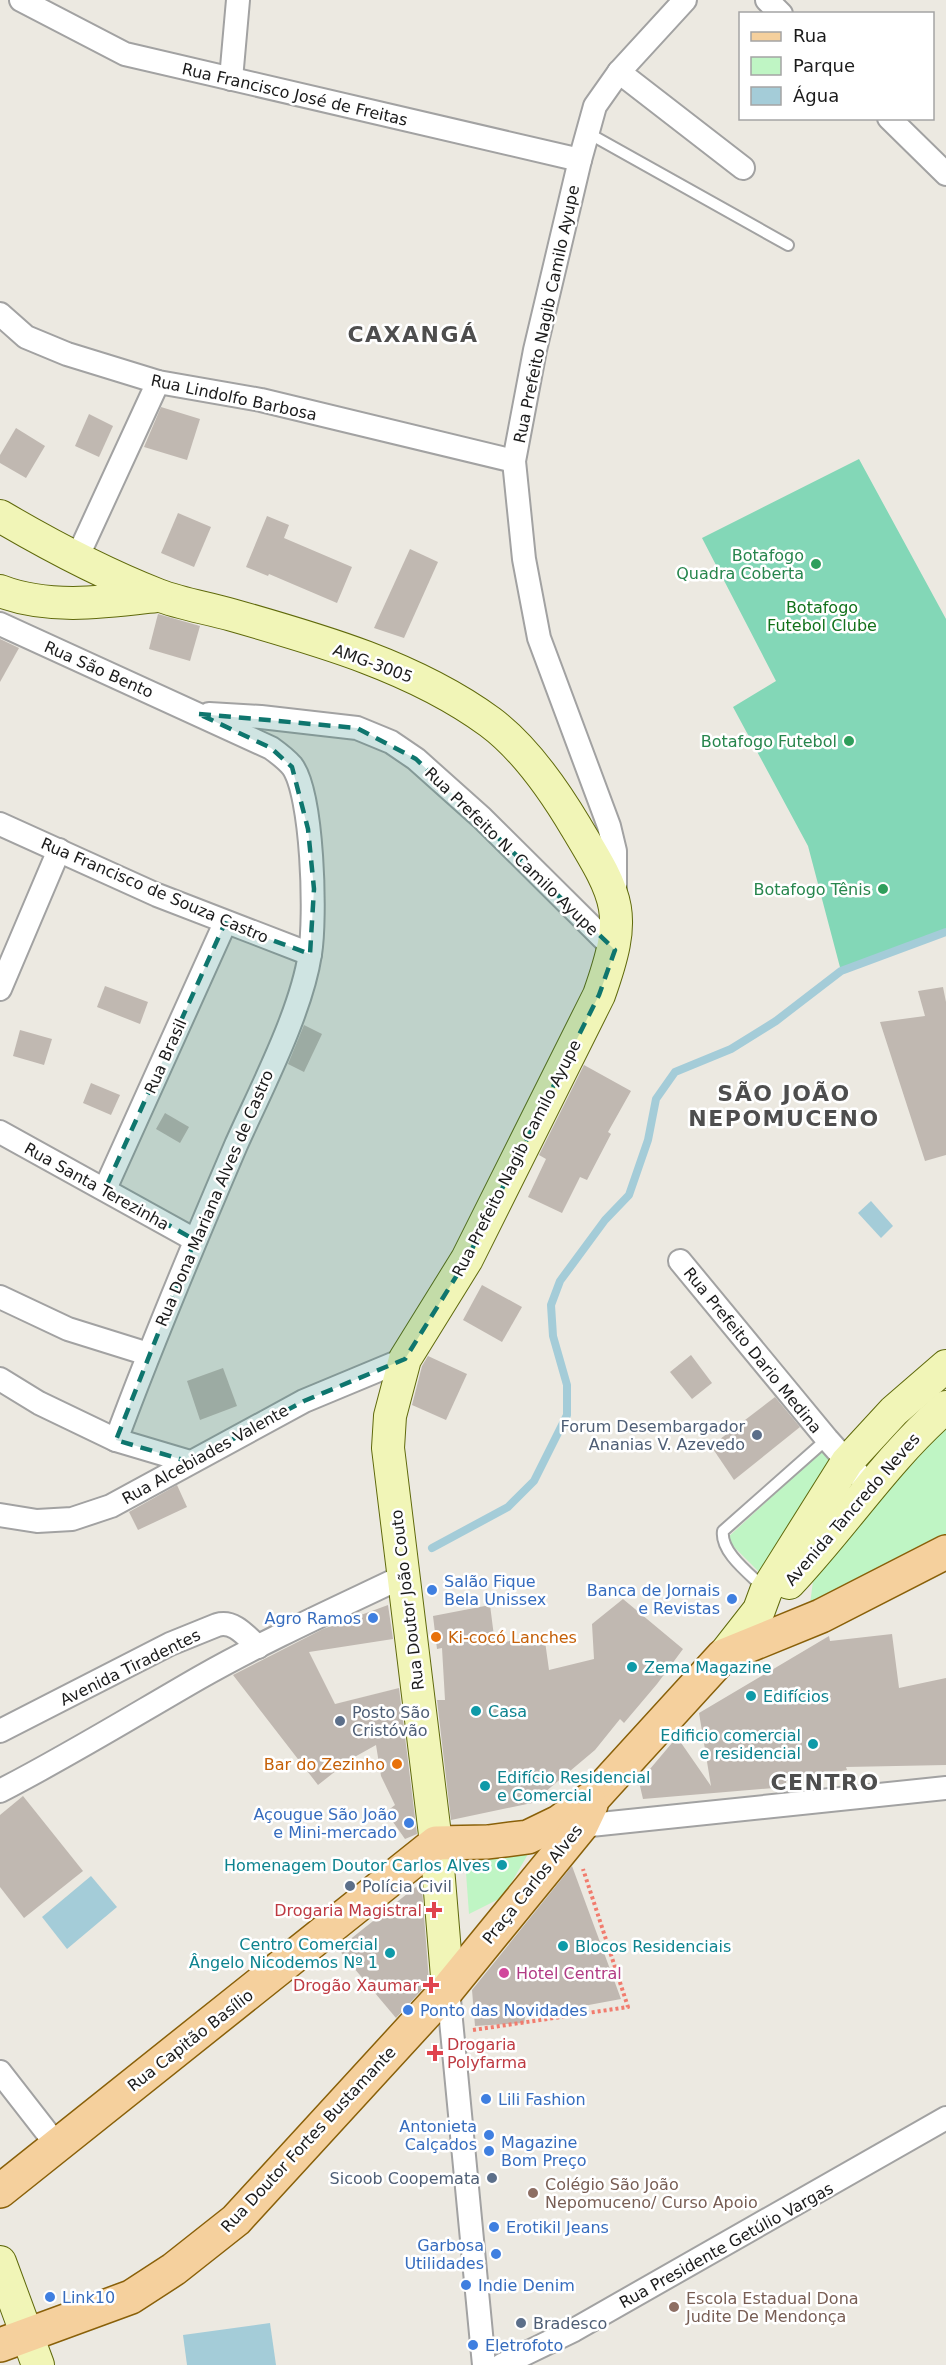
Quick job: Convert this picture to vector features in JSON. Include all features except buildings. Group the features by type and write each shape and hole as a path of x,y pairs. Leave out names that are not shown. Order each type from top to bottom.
{"main road":[{"name":"AMG-3005","path":"0,516 76,560 160,596 232,615 371,660 430,684 491,723 526,757 564,807 596,860 615,900 615,950"},
{"path":"0,591 17,598 46,602 91,603 160,596"},
{"name":"Rua Prefeito Nagib Camilo Ayupe","path":"405,1359 467,1259 599,995 615,950"},
{"name":"Rua Doutor João Couto","path":"405,1359 390,1416 388,1448 436,1843"},
{"name":"Avenida Tancredo Neves","path":"766,1600 837,1451 894,1411 946,1366"},
{"name":"Avenida Tancredo Neves","path":"596,1795 723,1656 766,1600 804,1567 869,1485 918,1431 946,1407"},
{"path":"723,1656 832,1611 946,1552"},
{"name":"Praça Carlos Alves","path":"436,1843 488,1842 528,1837 559,1821 596,1795"},
{"name":"Praça Carlos Alves","path":"448,1989 573,1835 596,1795"},
{"path":"436,1843 448,1989"},
{"name":"Rua Capitão Basílio","path":"0,2191 436,1843"},
{"name":"Rua Doutor Fortes Bustamante","path":"22,2348 131,2296 174,2269 236,2220 448,1989"},
{"path":"0,2262 22,2348"}],"street":[{"name":"Rua Francisco José de Freitas","path":"21,0 125,54 579,160"},
{"path":"231,79 238,0"},
{"name":"Rua Prefeito Nagib Camilo Ayupe","path":"615,900 615,851 609,826 539,638 524,560 514,461 536,350 579,160 596,106 619,72 685,0"},
{"path":"767,0 779,12"},
{"path":"619,72 743,168"},
{"path":"891,120 946,174"},
{"name":"Rua Lindolfo Barbosa","path":"0,314 26,337 67,354 158,382 261,399 514,461"},
{"path":"76,560 158,382"},
{"name":"Rua São Bento","path":"0,624 271,747 292,767 299,785 308,829 314,889 310,954"},
{"name":"Rua Prefeito N. Camilo Ayupe","path":"199,714 261,717 357,728 391,742 416,759 482,818 615,950"},
{"name":"Rua Francisco de Souza Castro","path":"0,824 225,923 310,954"},
{"path":"0,989 59,850"},
{"name":"Rua Brasil","path":"105,1189 225,923"},
{"name":"Rua Dona Mariana Alves de Castro","path":"116,1440 147,1354 297,1003 310,954"},
{"name":"Rua Santa Terezinha","path":"0,1132 195,1240"},
{"name":"Rua Prefeito Dario Medina","path":"680,1261 837,1451 869,1485"},
{"path":"0,1297 68,1329 147,1354"},
{"name":"Rua Alcebiades Valente","path":"0,1515 38,1521 72,1519 111,1506 304,1401 405,1359"},
{"path":"0,1379 39,1403 116,1440 190,1462"},
{"path":"0,1791 90,1744 199,1678 316,1616 404,1576"},
{"name":"Avenida Tiradentes","path":"0,1731 170,1644 217,1625 224,1623 232,1625 258,1647"},
{"path":"573,1835 946,1788"},
{"path":"448,1989 484,2365"},
{"path":"0,2072 56,2144"},
{"name":"Rua Presidente Getúlio Vargas","path":"502,2365 595,2319 946,2118"}],"lane":[{"path":"588,133 788,245"},
{"path":"766,1600 727,1549 722,1539 723,1531 837,1451"}],"path":[{"path":"451,2033 628,2007 573,1835"}],"highlighted area":[{"path":"199,714 357,728 416,759 615,950 599,995 467,1259 405,1359 304,1401 190,1462 116,1440 195,1240 105,1189 225,923 310,954 314,889 308,829 292,767 271,748"}],"green space":[{"name":"Botafogo Futebol Clube","path":"859,459 946,619 946,932 841,971 808,846 733,707 776,681 702,538"},
{"path":"946,1426 946,1542 810,1604 813,1581 843,1522"},
{"path":"827,1446 837,1469 768,1581 726,1539"},
{"path":"531,1849 503,1897 469,1914 466,1873 471,1859"}],"water":[{"path":"871,1201 893,1226 881,1238 858,1213"},
{"path":"91,1876 117,1907 67,1949 42,1917"},
{"path":"270,2323 276,2365 187,2365 183,2335"}],"waterway":[{"path":"432,1548 508,1507 534,1481 567,1415 567,1385 553,1336 551,1305 560,1281 605,1220 629,1195 648,1140 656,1099 675,1072 731,1049 776,1021 841,971 946,932"}],"place":[{"name":"Botafogo Quadra Coberta","path":"816,564"},
{"name":"Botafogo Futebol","path":"849,741"},
{"name":"Botafogo Tênis","path":"883,889"},
{"name":"Forum Desembargador Ananias V. Azevedo","path":"757,1435"},
{"name":"Salão Fique Bela Unissex","path":"432,1590"},
{"name":"Banca de Jornais e Revistas","path":"732,1599"},
{"name":"Agro Ramos","path":"373,1618"},
{"name":"Ki-cocó Lanches","path":"436,1637"},
{"name":"Zema Magazine","path":"632,1667"},
{"name":"Edifícios","path":"751,1696"},
{"name":"Casa","path":"476,1711"},
{"name":"Posto São Cristóvão","path":"340,1721"},
{"name":"Edificio comercial e residencial","path":"813,1744"},
{"name":"Bar do Zezinho","path":"397,1764"},
{"name":"Edifício Residencial e Comercial","path":"485,1786"},
{"name":"Açougue São João e Mini-mercado","path":"409,1823"},
{"name":"Homenagem Doutor Carlos Alves","path":"502,1865"},
{"name":"Polícia Civil","path":"350,1886"},
{"name":"Drogaria Magistral","path":"434,1910"},
{"name":"Blocos Residenciais","path":"563,1946"},
{"name":"Centro Comercial Ângelo Nicodemos Nº 1","path":"390,1953"},
{"name":"Hotel Central","path":"504,1973"},
{"name":"Drogão Xaumar","path":"431,1985"},
{"name":"Ponto das Novidades","path":"408,2010"},
{"name":"Drogaria Polyfarma","path":"435,2053"},
{"name":"Lili Fashion","path":"486,2099"},
{"name":"Antonieta Calçados","path":"489,2135"},
{"name":"Magazine Bom Preço","path":"489,2151"},
{"name":"Sicoob Coopemata","path":"492,2178"},
{"name":"Colégio São João Nepomuceno/ Curso Apoio","path":"533,2193"},
{"name":"Erotikil Jeans","path":"494,2227"},
{"name":"Garbosa Utilidades","path":"496,2254"},
{"name":"Indie Denim","path":"466,2285"},
{"name":"Link10","path":"50,2297"},
{"name":"Escola Estadual Dona Judite De Mendonça","path":"674,2307"},
{"name":"Bradesco","path":"521,2323"},
{"name":"Eletrofoto","path":"473,2345"}],"district":[{"name":"CAXANGÁ","path":"413,334"},
{"name":"SÃO JOÃO NEPOMUCENO","path":"784,1106"},
{"name":"CENTRO","path":"825,1782"}]}
